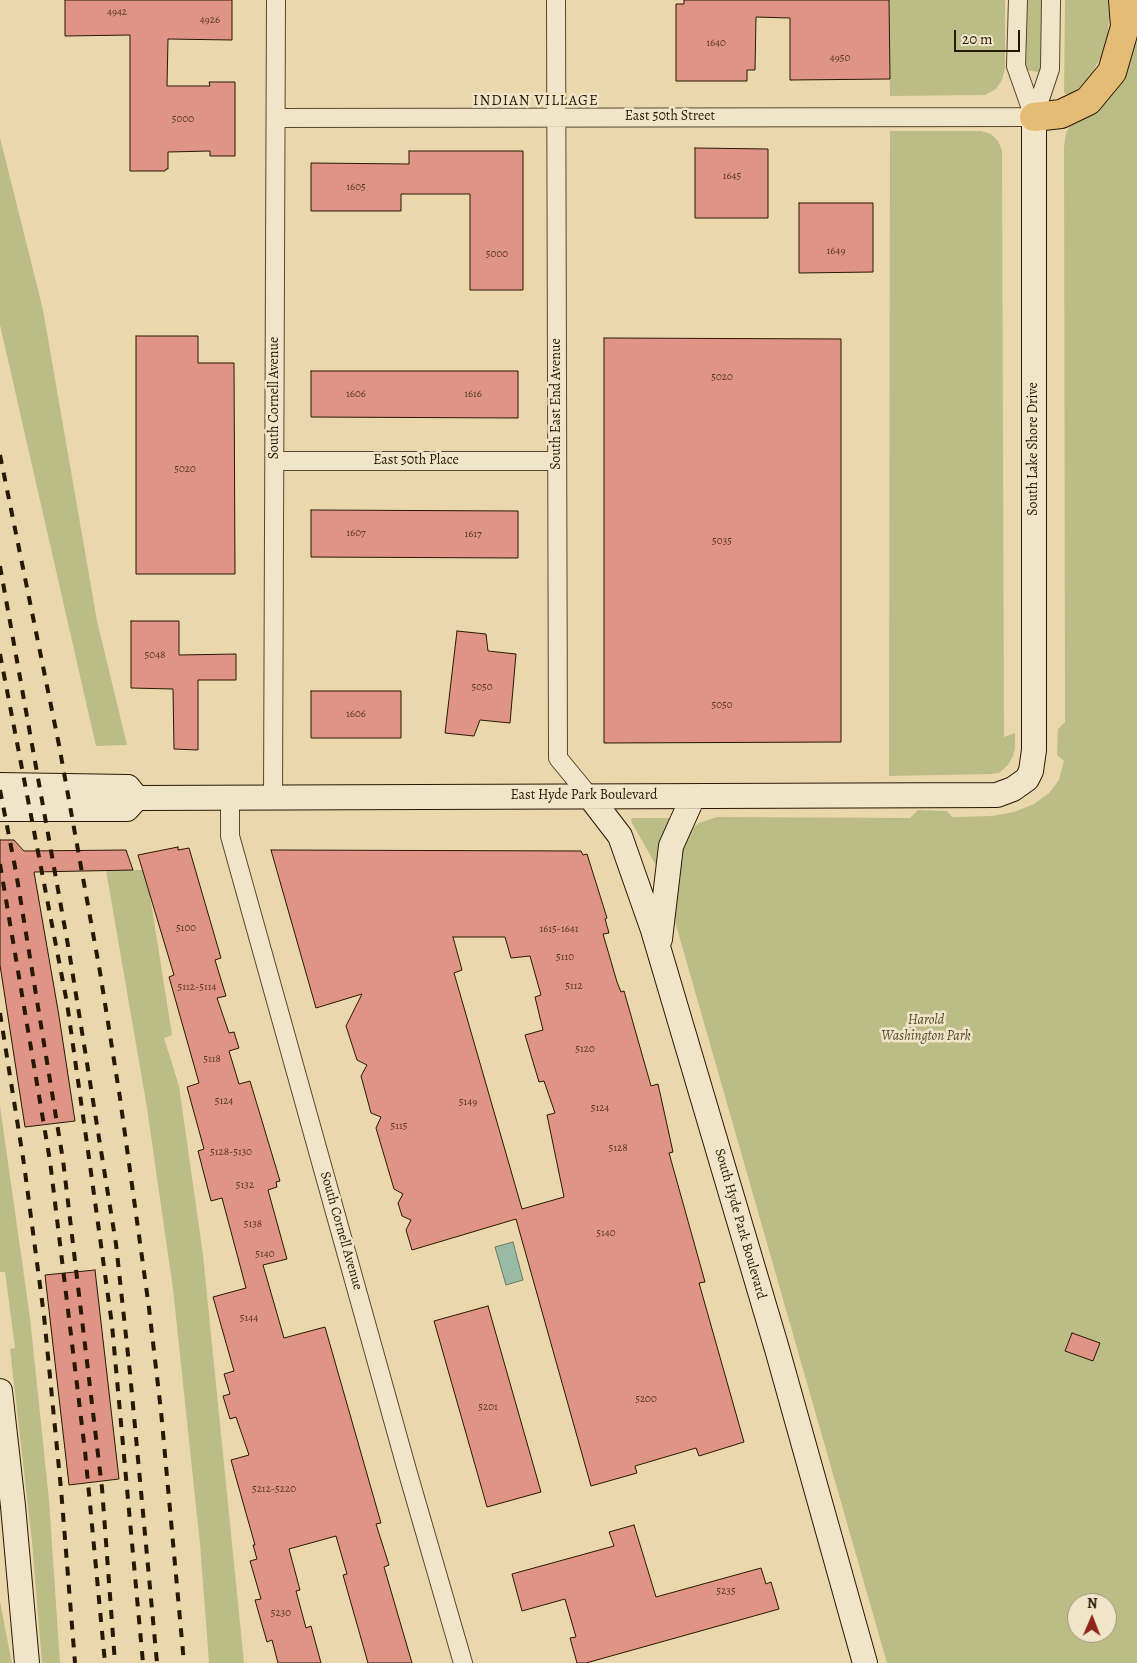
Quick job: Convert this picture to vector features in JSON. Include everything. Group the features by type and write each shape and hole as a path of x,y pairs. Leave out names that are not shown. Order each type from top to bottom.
{"highway":[{"path":"1034,117 1061,114 1088,101 1112,72 1125,27 1123,0"}],"street":[{"name":"South Cornell Avenue","path":"273,796 276,0"},
{"name":"South East End Avenue","path":"556,0 558,758 590,797"},
{"path":"1018,0 1016,66 1034,117"},
{"path":"1034,117 1050,69 1051,0"},
{"name":"East 50th Street","path":"276,118 556,116 1034,117"},
{"name":"South Lake Shore Drive","path":"1027,779 1031,771 1035,740 1034,117"},
{"name":"East 50th Place","path":"275,460 556,461"},
{"name":"East Hyde Park Boulevard","path":"0,809 127,809 137,798 273,796 525,795 693,797 997,795 1013,789 1027,779"},
{"path":"0,785 128,787 137,798"},
{"name":"South Cornell Avenue","path":"230,797 232,841 463,1663"},
{"name":"South Hyde Park Boulevard","path":"590,797 620,836 659,949 777,1349 865,1663"},
{"path":"659,949 671,846 693,797"},
{"path":"0,1391 7,1507 26,1663"}],"green space":[{"path":"889,0 1005,0 1005,68 1002,80 996,89 985,95 890,96"},
{"path":"1025,0 1043,0 1042,69 1038,72 1027,70 1024,64"},
{"path":"1065,0 1110,0 1108,33 1101,57 1090,77 1073,94 1068,95 1064,93"},
{"name":"Harold Washington Park","path":"1133,0 1137,0 1137,1663 887,1663 676,925 674,910 684,836 699,823 717,817 910,818 918,810 947,811 952,817 992,816 1014,812 1034,804 1049,793 1059,780 1064,761 1057,755 1058,729 1065,722 1064,147 1066,133 1070,126 1090,112"},
{"path":"890,131 981,131 991,134 998,141 1002,150 1004,737 1015,733 1015,748 1008,765 999,773 889,776"},
{"path":"0,138 43,310 97,621 127,745 96,746 0,325"},
{"path":"672,818 658,869 632,823 631,819"},
{"path":"106,870 146,870 172,1035 164,1038 179,1086 203,1255 244,1663 209,1663 200,1544 173,1289 147,1108"},
{"path":"0,1106 30,1318 49,1500 60,1663 42,1663 32,1542 10,1349 15,1348 5,1272 0,1272"},
{"path":"0,1601 11,1659 12,1663 0,1663"}],"shaded area":[{"path":"513,1242 523,1280 506,1285 495,1247"}],"building":[{"path":"65,0 232,0 232,40 168,39 167,86 210,86 209,82 235,82 235,156 210,156 210,151 168,152 168,169 165,171 130,171 130,35 65,36"},
{"path":"684,0 889,0 890,79 790,80 790,18 756,17 755,70 747,70 747,81 676,81 676,4 684,4"},
{"path":"695,148 768,149 768,218 695,218"},
{"path":"409,151 523,151 523,290 470,290 470,194 401,194 401,211 311,211 311,163 409,164"},
{"path":"799,203 873,203 873,272 799,273"},
{"path":"136,336 198,336 198,363 234,363 235,574 136,574"},
{"path":"604,338 841,339 841,742 604,743"},
{"path":"311,371 518,371 518,418 311,417"},
{"path":"311,510 518,511 518,558 311,557"},
{"path":"131,621 179,621 179,655 236,654 236,680 198,680 198,750 174,749 173,689 131,688"},
{"path":"457,631 486,634 488,651 516,654 510,723 480,720 474,736 445,733"},
{"path":"311,691 401,691 401,738 311,738"},
{"path":"0,840 14,840 24,851 126,850 133,870 34,872 75,1121 25,1127 0,965"},
{"path":"178,847 178,850 189,848 221,958 215,960 226,996 217,998 229,1033 234,1032 239,1048 229,1051 239,1084 250,1081 280,1181 276,1182 277,1187 268,1190 287,1259 263,1265 284,1338 325,1327 381,1523 376,1524 389,1565 384,1567 412,1663 368,1663 343,1575 347,1574 336,1536 289,1549 300,1590 296,1591 306,1628 311,1626 321,1663 278,1663 272,1640 267,1642 255,1600 261,1599 250,1561 257,1559 253,1545 255,1545 231,1460 249,1455 236,1417 230,1419 223,1396 230,1394 224,1374 234,1371 213,1297 246,1288 222,1198 211,1201 198,1151 204,1149 187,1087 199,1083 169,977 174,975 138,855"},
{"path":"271,850 581,851 583,855 587,854 607,918 605,919 609,933 603,934 617,982 621,992 624,991 651,1086 658,1084 673,1152 669,1153 705,1282 699,1283 744,1442 699,1456 696,1448 635,1466 637,1473 591,1486 516,1219 412,1250 406,1230 411,1220 402,1216 398,1203 403,1194 394,1189 376,1128 381,1117 371,1113 361,1076 367,1065 357,1060 346,1026 362,994 316,1008","holes":["453,937 505,937 511,958 530,956 541,995 535,997 543,1030 525,1035 539,1082 544,1081 555,1113 547,1115 564,1197 522,1209 454,973 462,970"]},
{"path":"95,1270 119,1479 69,1485 45,1275"},
{"path":"488,1306 541,1492 487,1507 434,1321"},
{"path":"1072,1333 1100,1343 1093,1361 1065,1351"},
{"path":"634,1525 656,1597 761,1568 766,1584 771,1582 779,1609 586,1663 577,1663 570,1638 576,1637 565,1599 522,1611 512,1574 614,1546 609,1532"}],"railway":[{"path":"0,455 59,745 100,972 120,1098 161,1411 184,1663"},
{"path":"0,566 69,951 116,1244 157,1663"},
{"path":"0,654 67,1003 89,1158 112,1325 143,1663"},
{"path":"0,790 16,872 63,1160 102,1488 115,1663"},
{"path":"0,864 50,1161 85,1451 105,1663"},
{"path":"0,1013 24,1164 44,1316 61,1489 75,1663"}],"district":[{"name":"INDIAN VILLAGE","path":"536,101"}]}
